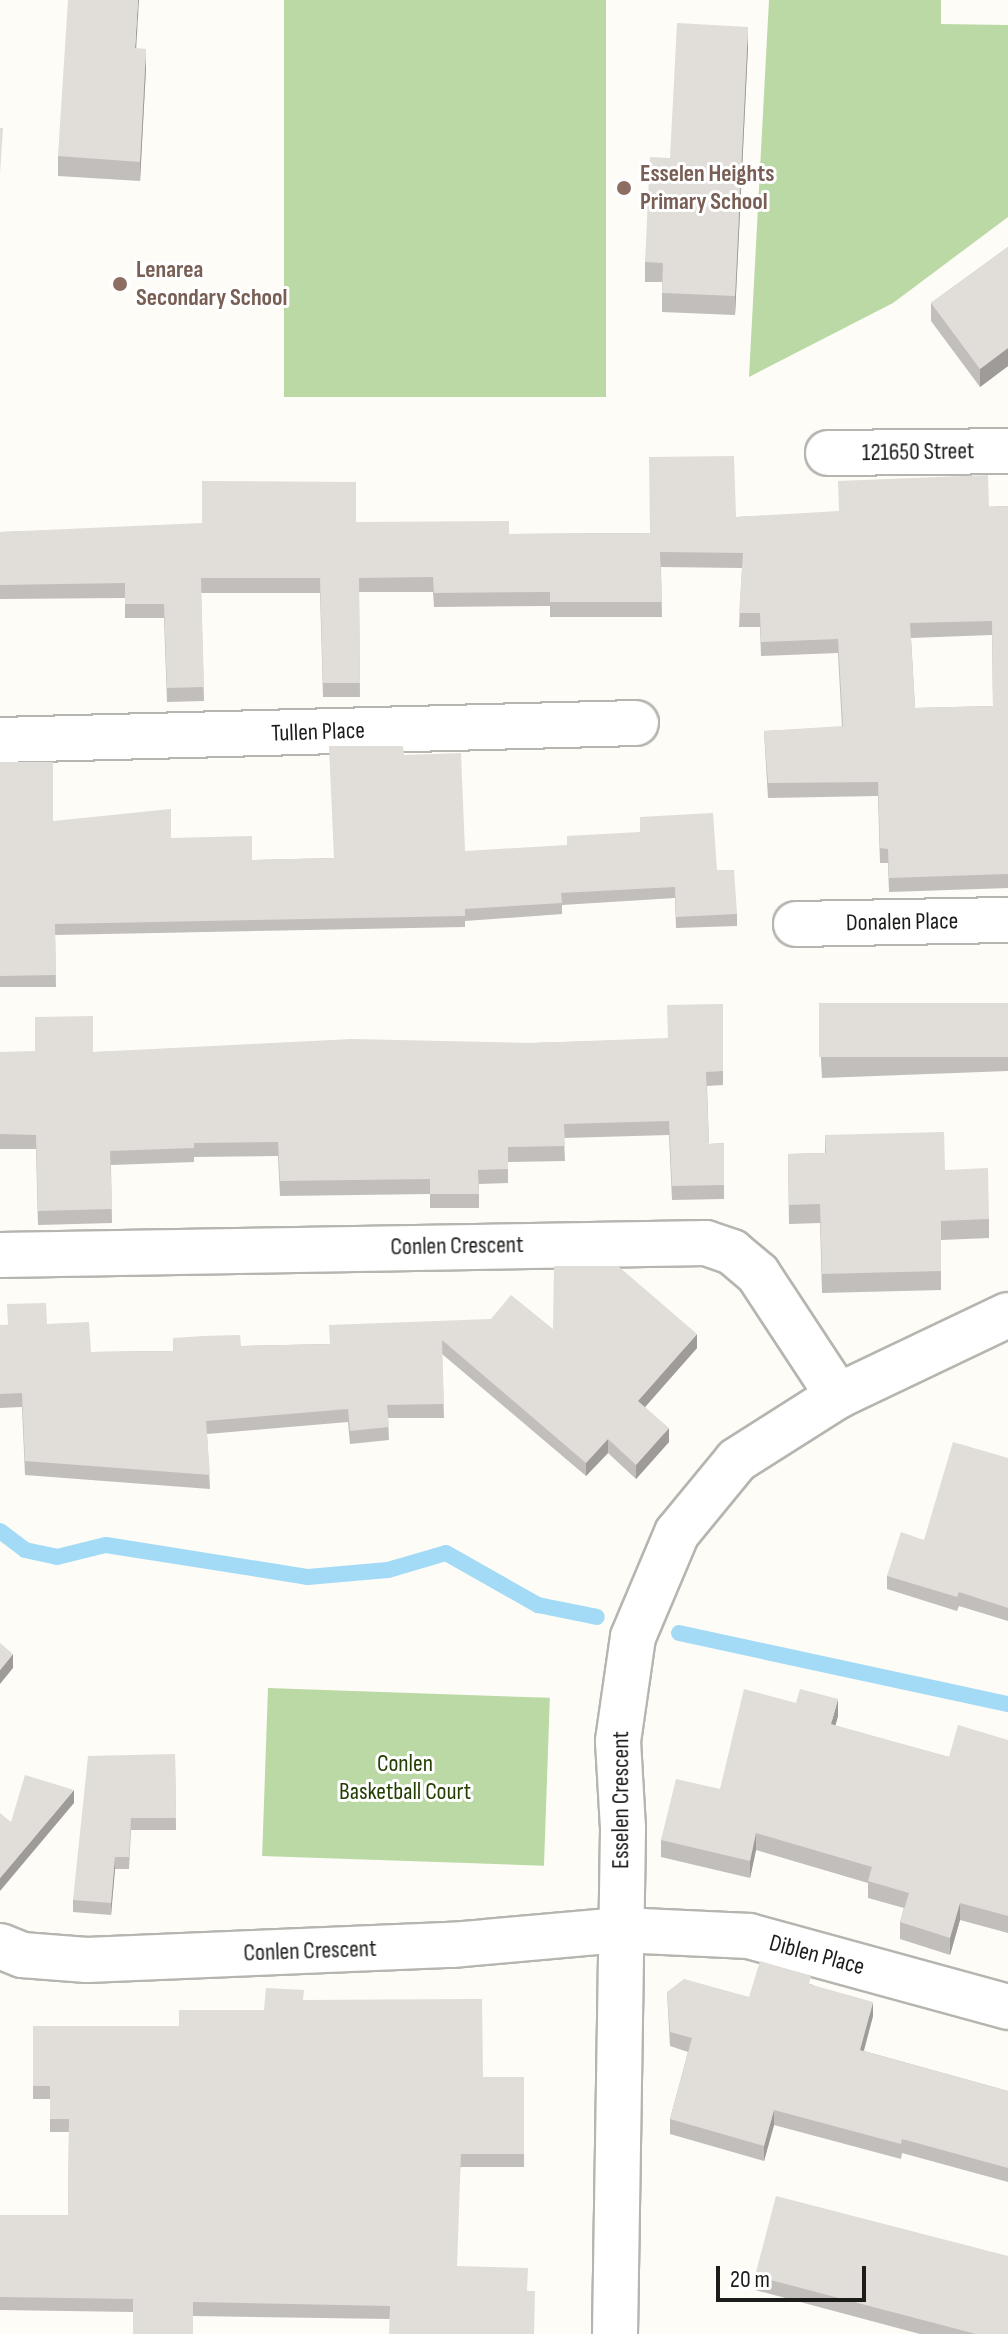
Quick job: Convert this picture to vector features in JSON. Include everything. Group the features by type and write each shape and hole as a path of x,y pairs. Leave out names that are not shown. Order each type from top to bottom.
{"street":[{"name":"121650 Street","path":"828,453 1008,451"},
{"name":"Tullen Place","path":"0,740 636,723"},
{"name":"Donalen Place","path":"796,924 1008,920"},
{"name":"Conlen Crescent","path":"0,1255 706,1243 732,1252 758,1274 838,1396"},
{"name":"Esselen Crescent","path":"615,2334 621,1930 618,1741 633,1637 677,1533 737,1460 838,1396 1003,1322"},
{"name":"Conlen Crescent","path":"0,1946 22,1955 87,1960 452,1945 621,1930"},
{"name":"Diblen Place","path":"621,1930 749,1936 1008,2007"}],"green space":[{"path":"284,0 606,0 606,397 284,397"},
{"path":"769,0 941,0 941,24 1008,25 1008,217 893,303 749,377"},
{"name":"Conlen Basketball Court","path":"268,1688 550,1698 544,1866 262,1856"}],"building":[{"path":"68,0 138,0 135,48 146,49 140,162 58,156"},
{"path":"677,23 748,27 735,296 662,293 663,263 645,262 650,157 670,158"},
{"path":"0,128 3,128 0,174"},
{"path":"1008,247 1008,348 980,369 931,303"},
{"path":"734,456 736,517 839,511 838,481 988,475 989,507 1008,506 1008,874 889,878 888,849 880,848 878,782 768,783 764,731 843,726 838,639 761,642 760,613 739,613 743,553 660,552 662,602 550,602 550,592 434,593 433,577 359,578 360,683 323,683 320,578 201,578 204,687 167,688 164,604 125,604 125,583 0,585 0,532 202,523 202,481 356,482 356,522 509,521 509,534 650,533 649,457","holes":["992,621 993,706 915,708 910,623"]},
{"path":"329,746 403,746 404,755 461,753 465,851 567,845 567,836 640,832 640,817 713,813 717,870 734,870 737,914 676,917 675,887 561,893 562,903 465,909 465,916 55,924 56,975 0,976 0,762 53,762 53,821 171,809 171,838 252,836 252,860 334,858"},
{"path":"819,1003 1008,1003 1008,1057 819,1057"},
{"path":"723,1004 723,1071 706,1072 709,1144 724,1143 724,1185 672,1186 669,1121 564,1124 565,1146 508,1147 508,1169 478,1170 479,1194 430,1194 430,1179 280,1181 278,1142 194,1143 194,1148 110,1151 112,1209 38,1211 36,1135 0,1134 0,1052 35,1051 35,1017 93,1016 93,1052 352,1039 532,1043 668,1038 667,1005"},
{"path":"944,1132 945,1170 988,1168 989,1219 941,1221 941,1271 822,1274 820,1204 789,1205 788,1154 826,1153 825,1135"},
{"path":"554,1266 618,1266 697,1334 638,1401 669,1428 636,1465 608,1439 586,1463 442,1340 444,1404 387,1405 389,1427 350,1431 348,1409 206,1421 210,1475 25,1461 22,1393 0,1394 0,1325 8,1325 7,1304 46,1303 47,1324 89,1322 91,1352 173,1351 173,1338 203,1336 240,1335 241,1346 330,1344 329,1325 491,1319 511,1295 553,1329"},
{"path":"953,1442 1008,1458 1008,1608 959,1592 957,1597 887,1576 901,1532 924,1540"},
{"path":"0,1643 13,1654 0,1670"},
{"path":"744,1689 796,1703 800,1689 838,1699 831,1724 949,1757 958,1725 1008,1740 1008,1916 960,1903 950,1938 900,1922 909,1893 868,1881 872,1867 756,1833 750,1861 661,1840 676,1779 720,1789"},
{"path":"175,1754 176,1818 131,1818 129,1857 115,1857 111,1903 73,1900 88,1756"},
{"path":"25,1775 74,1790 0,1878 0,1813 11,1822"},
{"path":"760,1961 811,1976 809,1984 873,2002 860,2050 1008,2091 1008,2168 902,2139 901,2144 774,2110 764,2146 670,2119 692,2038 670,2032 667,1992 684,1979 749,1997"},
{"path":"266,1988 304,1990 303,2000 482,1999 483,2077 524,2077 524,2154 461,2154 457,2266 528,2268 527,2291 535,2291 534,2334 389,2334 390,2306 193,2302 193,2334 133,2334 133,2299 0,2297 0,2215 68,2215 69,2119 50,2119 50,2086 33,2086 33,2026 179,2026 179,2010 264,2010"},
{"path":"776,2196 1008,2256 1008,2334 976,2334 755,2276"}],"waterway":[{"path":"0,1531 25,1550 57,1557 106,1545 308,1577 388,1570 446,1553 538,1605 597,1617"},
{"path":"679,1633 1008,1704"}],"place":[{"name":"Esselen Heights Primary School","path":"624,188"},
{"name":"Lenarea Secondary School","path":"120,284"}]}
